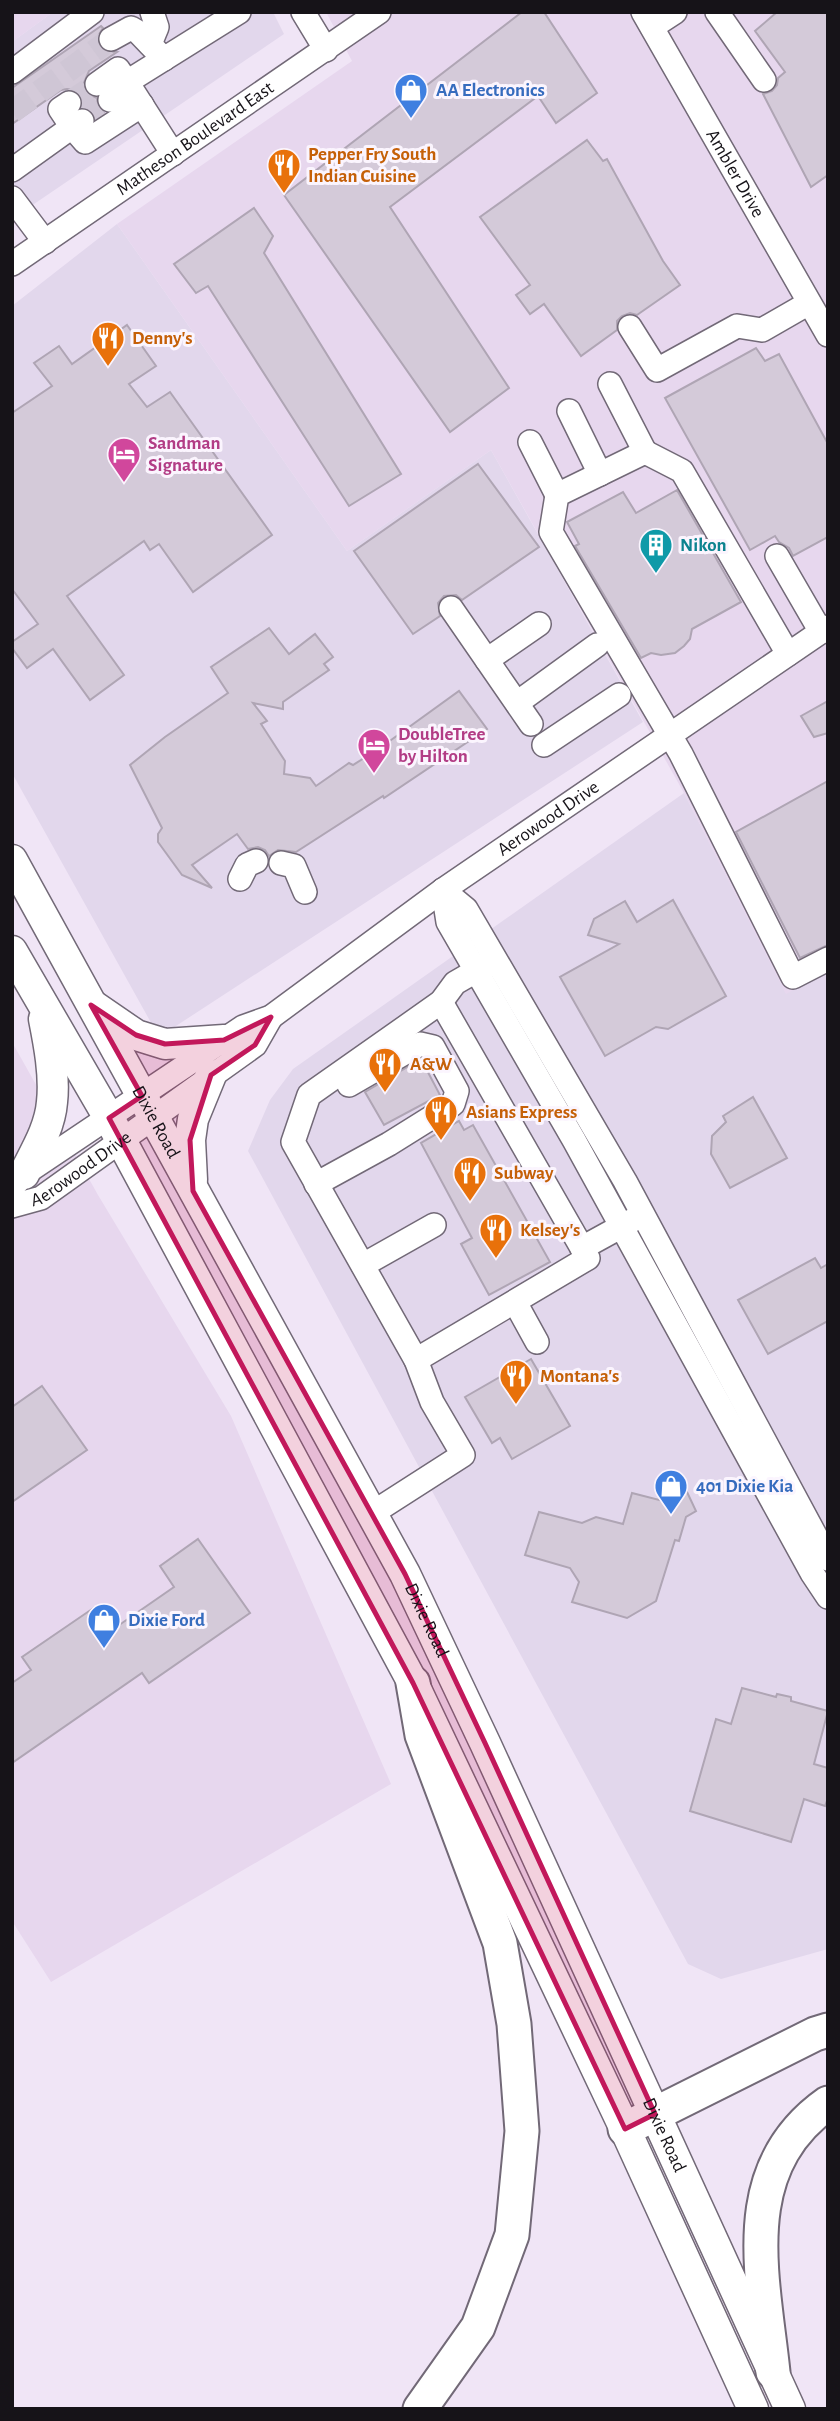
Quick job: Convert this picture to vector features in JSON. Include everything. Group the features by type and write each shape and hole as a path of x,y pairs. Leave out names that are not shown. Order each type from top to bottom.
{"highway":[{"path":"413,1683 422,1735 500,1943 514,2024 522,2131 512,2235 478,2328 420,2409"},
{"path":"625,2129 815,2034 828,2030"},
{"path":"773,2372 759,2240 766,2193 773,2172 795,2134 810,2116 828,2103"}],"main road":[{"name":"Dixie Road","path":"12,860 405,1574 790,2409"},
{"name":"Dixie Road","path":"12,951 116,1129 413,1683 625,2129 752,2409"},
{"path":"18,1181 44,1134 52,1103 48,1047 39,998"},
{"path":"91,1005 136,1035 165,1044 224,1040"},
{"path":"193,1191 190,1140 194,1112 211,1075"}],"street":[{"path":"12,72 92,12"},
{"path":"12,170 74,117 85,142 133,91 157,52 157,27 152,12"},
{"path":"157,52 239,12"},
{"path":"303,12 326,50"},
{"name":"Matheson Boulevard East","path":"12,264 379,12"},
{"path":"648,20 675,12"},
{"path":"717,12 764,80"},
{"name":"Ambler Drive","path":"648,20 828,335"},
{"path":"108,35 131,28 157,52"},
{"path":"104,92 117,69 173,154"},
{"path":"12,198 45,242"},
{"path":"630,327 657,370 737,326 762,330 809,303"},
{"path":"610,384 645,452 682,471 788,654"},
{"path":"569,411 600,474"},
{"path":"530,443 557,495 551,532 670,734 793,977 828,960"},
{"path":"557,495 645,452"},
{"path":"777,556 824,629"},
{"path":"451,608 531,724"},
{"path":"487,660 539,624"},
{"name":"Aerowood Drive","path":"12,1206 40,1198 116,1129 148,1106 224,1040 243,1027 271,1017 443,890 824,629"},
{"path":"517,704 597,645"},
{"path":"544,746 619,695"},
{"path":"240,879 247,864 256,861"},
{"path":"281,863 294,866 304,892"},
{"path":"443,890 466,909 642,1214 725,1392"},
{"path":"443,890 448,922 621,1226 725,1392 822,1566 828,1597"},
{"path":"372,1514 463,1455 432,1402 416,1360 293,1142 309,1095 441,1002 455,983 496,959"},
{"path":"416,1360 588,1258 441,1002"},
{"name":"Aerowood Drive","path":"148,1106 211,1075 255,1045 271,1017"},
{"path":"316,1184 389,1144 453,1104 457,1091 433,1046 420,1044 349,1085"},
{"name":"Aerowood Drive","path":"18,1181 116,1129"},
{"path":"582,1248 642,1214"},
{"path":"363,1265 434,1225"},
{"path":"515,1302 537,1342"}],"highlighted area":[{"path":"91,1005 136,1035 165,1044 224,1040 271,1017 255,1045 211,1075 190,1140 193,1191 405,1574 485,1743 655,2114 625,2129 413,1683 109,1118 142,1096"}],"shaded area":[{"path":"12,12 53,12 12,42"},
{"path":"53,12 273,12 284,34 12,219 12,42"},
{"path":"326,12 828,12 828,971 786,994 684,793 491,450 347,551 117,224 352,61"},
{"path":"117,224 347,551 491,450 643,722 159,1037 12,773 12,306"},
{"path":"684,793 786,993 828,971 828,1949 721,1979 688,1964 248,1151 270,1100 293,1069"},
{"path":"12,1042 98,1195 231,1416 391,1784 51,1982 12,1921"}],"building":[{"path":"522,12 544,12 597,93 556,123 538,96 390,207 509,388 450,432 284,195"},
{"path":"777,12 828,12 828,175 811,187 763,94 772,91 778,78 785,72 755,31"},
{"path":"101,26 103,28 97,38 99,46 104,51 117,52 89,71 83,85 86,93 97,98 98,107 104,113 95,119 89,109 82,107 80,95 75,90 67,89 61,90 12,124 12,88"},
{"path":"587,140 603,161 607,159 663,261 680,285 637,315 630,313 622,316 617,321 617,330 581,356 544,304 530,314 516,295 530,285 480,217"},
{"path":"254,208 273,236 264,253 401,474 349,506 208,286 196,293 174,264"},
{"name":"Sandman Signature","path":"127,325 156,366 129,384 147,407 170,392 272,535 193,592 159,544 150,550 144,541 67,596 124,675 90,700 53,649 27,668 12,648 12,642 38,624 12,589 12,413 52,386 34,363 59,346 72,364"},
{"path":"756,348 765,361 779,354 828,444 828,537 793,556 789,548 775,536 750,550 665,398"},
{"path":"478,464 539,547 462,600 456,595 444,596 438,603 440,616 413,634 354,551"},
{"name":"Nikon","path":"677,490 741,602 692,629 690,639 675,653 651,653 641,658 575,546 579,544 567,522 623,492 636,513"},
{"path":"269,628 289,654 315,634 333,657 324,664 329,670 283,702 283,709 253,703 267,721 261,724 285,761 284,774 310,778 316,786 349,763 353,765 380,748 459,691 487,729 384,798 383,796 296,852 278,850 269,856 265,850 258,847 248,849 237,834 192,865 212,888 182,875 158,842 158,834 162,828 130,765 228,693 211,667"},
{"path":"828,701 828,733 814,737 801,716"},
{"path":"828,781 828,945 800,958 736,832"},
{"path":"673,900 726,996 668,1029 656,1027 605,1056 560,977 619,944 588,935 594,919 625,901 637,922"},
{"path":"421,1059 440,1095 384,1125 365,1092"},
{"path":"753,1097 787,1158 730,1188 711,1154 712,1136 726,1122 723,1116"},
{"path":"459,1121 464,1130 473,1125 550,1262 489,1295 461,1244 472,1238 421,1143"},
{"path":"815,1258 821,1268 828,1264 828,1321 768,1354 738,1300"},
{"path":"531,1359 570,1426 512,1459 500,1438 492,1443 465,1397"},
{"path":"42,1386 87,1450 12,1502 12,1407"},
{"path":"687,1492 696,1511 686,1517 679,1541 675,1540 656,1601 627,1618 572,1602 579,1582 570,1568 525,1555 539,1512 582,1523 596,1517 623,1524 632,1493 667,1502"},
{"path":"198,1539 250,1613 149,1683 142,1673 12,1763 12,1683 31,1670 22,1657 95,1607 112,1630 174,1587 160,1566"},
{"path":"742,1688 776,1697 777,1694 791,1697 791,1701 828,1711 814,1764 828,1768 828,1798 825,1806 804,1799 791,1842 690,1811 716,1719 731,1724"}],"tunnel":[{"path":"12,112 111,39"},
{"path":"69,103 97,84"},
{"path":"82,121 110,100"}],"place":[{"name":"AA Electronics","path":"411,120"},
{"name":"Pepper Fry South Indian Cuisine","path":"284,195"},
{"name":"Denny's","path":"108,368"},
{"name":"Sandman Signature","path":"124,484"},
{"name":"Nikon","path":"656,575"},
{"name":"DoubleTree by Hilton","path":"374,775"},
{"name":"A&W","path":"385,1094"},
{"name":"Asians Express","path":"441,1142"},
{"name":"Subway","path":"470,1203"},
{"name":"Kelsey's","path":"496,1260"},
{"name":"Montana's","path":"516,1406"},
{"name":"401 Dixie Kia","path":"671,1516"},
{"name":"Dixie Ford","path":"104,1650"}]}
